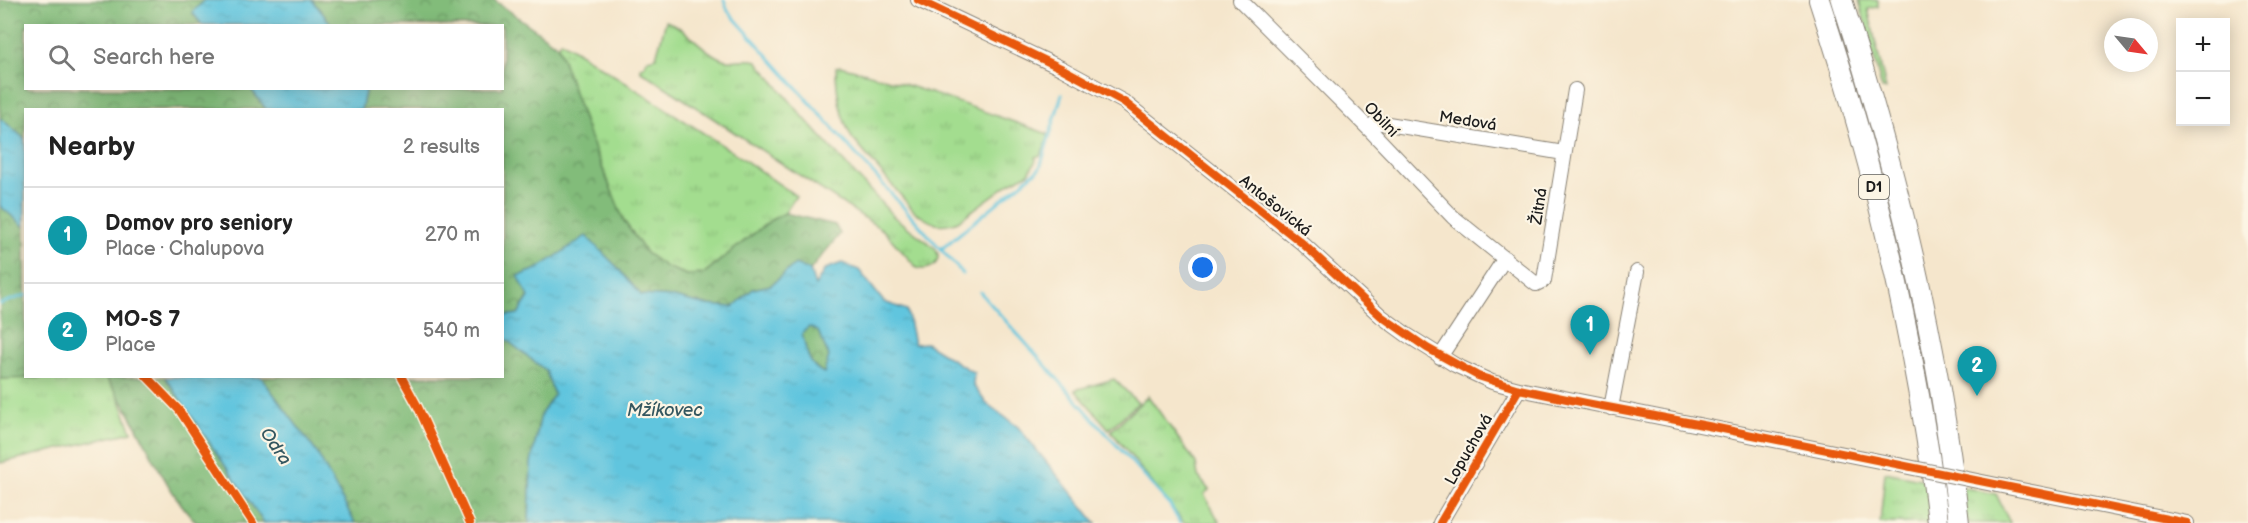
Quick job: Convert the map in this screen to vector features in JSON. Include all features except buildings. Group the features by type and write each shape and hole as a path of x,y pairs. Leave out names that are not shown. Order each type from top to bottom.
{"highway":[{"name":"D1","path":"1819,0 1867,156 1894,264 1925,427 1938,523"},
{"name":"D1","path":"1842,0 1887,146 1916,261 1948,439 1959,523"}],"street":[{"name":"Antošovická","path":"918,0 1061,68 1124,102 1302,243 1382,316 1440,357 1478,376 1518,389 2187,523"},
{"name":"Obilní","path":"1240,0 1453,217 1505,258"},
{"name":"Žitná","path":"1505,258 1536,284 1544,280 1575,90"},
{"name":"Medová","path":"1369,129 1376,122 1564,153"},
{"path":"1440,357 1505,258"},
{"path":"1615,409 1637,272"},
{"name":"Lopuchová","path":"1440,523 1518,389"}],"green space":[{"path":"0,0 205,0 192,12 201,24 24,24 24,90 252,90 265,108 24,108 24,138 0,118"},
{"path":"312,0 494,0 558,46 587,130 624,221 646,253 666,267 687,275 703,274 771,220 785,213 835,225 840,234 810,270 795,264 771,285 753,289 733,307 706,305 674,297 641,295 617,267 586,237 537,269 519,276 529,296 518,314 504,316 504,108 361,108 366,90 504,90 504,24 331,24"},
{"path":"1859,0 1878,0 1878,7 1868,9 1886,89 1882,89"},
{"path":"666,21 680,28 720,58 757,61 804,118 894,217 935,248 938,255 936,263 928,268 917,268 883,230 641,71 640,67 644,66 648,59 656,57"},
{"path":"561,41 736,154 796,196 785,213 771,220 703,274 687,275 666,267 646,253 624,221 587,130 558,46"},
{"path":"840,66 971,107 1048,134 1048,138 1041,155 1035,157 1036,160 1029,173 1010,183 958,221 946,224 934,223 914,211 852,138 844,121 838,95 836,67"},
{"path":"0,206 24,226 24,378 38,378 0,379"},
{"path":"809,326 818,331 829,356 825,373 811,362 807,351 802,333"},
{"path":"504,338 546,371 554,395 541,414 531,463 529,523 355,523 317,453 262,378 504,378"},
{"path":"106,378 116,390 132,432 0,463 0,379"},
{"path":"106,378 166,378 264,523 197,523 170,488 118,394"},
{"path":"1114,379 1138,403 1109,429 1075,390"},
{"path":"1148,396 1196,463 1198,476 1209,490 1204,494 1220,523 1184,523 1111,431"},
{"path":"1885,472 1996,494 2010,523 1880,523"}],"water":[{"path":"205,0 312,0 331,24 201,24 192,12"},
{"path":"252,90 366,90 361,108 265,108"},
{"path":"0,118 24,138 24,226 0,206"},
{"name":"Mžíkovec","path":"586,236 641,295 674,297 706,305 733,307 753,289 771,285 795,264 810,270 815,286 825,269 842,263 859,270 884,302 907,310 914,344 926,343 974,373 973,385 986,403 1018,427 1096,523 529,523 531,463 541,414 554,395 546,371 504,338 504,316 518,314 529,297 518,276 537,269","holes":["809,327 818,331 829,356 824,373 811,362 802,333"]},
{"name":"Odra","path":"166,378 262,378 317,453 355,523 264,523"}],"waterway":[{"path":"724,0 728,11 963,274"},
{"path":"941,249 1040,168 1062,94"},
{"path":"980,292 1170,505 1180,523"},
{"path":"0,304 24,296"}],"cycle path":[{"path":"918,0 1061,68 1124,102 1302,243 1381,316 1427,348 1478,376 1519,389 1586,403 2187,523"},
{"path":"148,378 179,410 253,523"},
{"path":"402,378 418,407 470,523"},
{"path":"1440,523 1519,389"}],"place":[{"name":"Domov pro seniory","path":"1590,355"},
{"name":"MO-S 7","path":"1977,396"}]}
